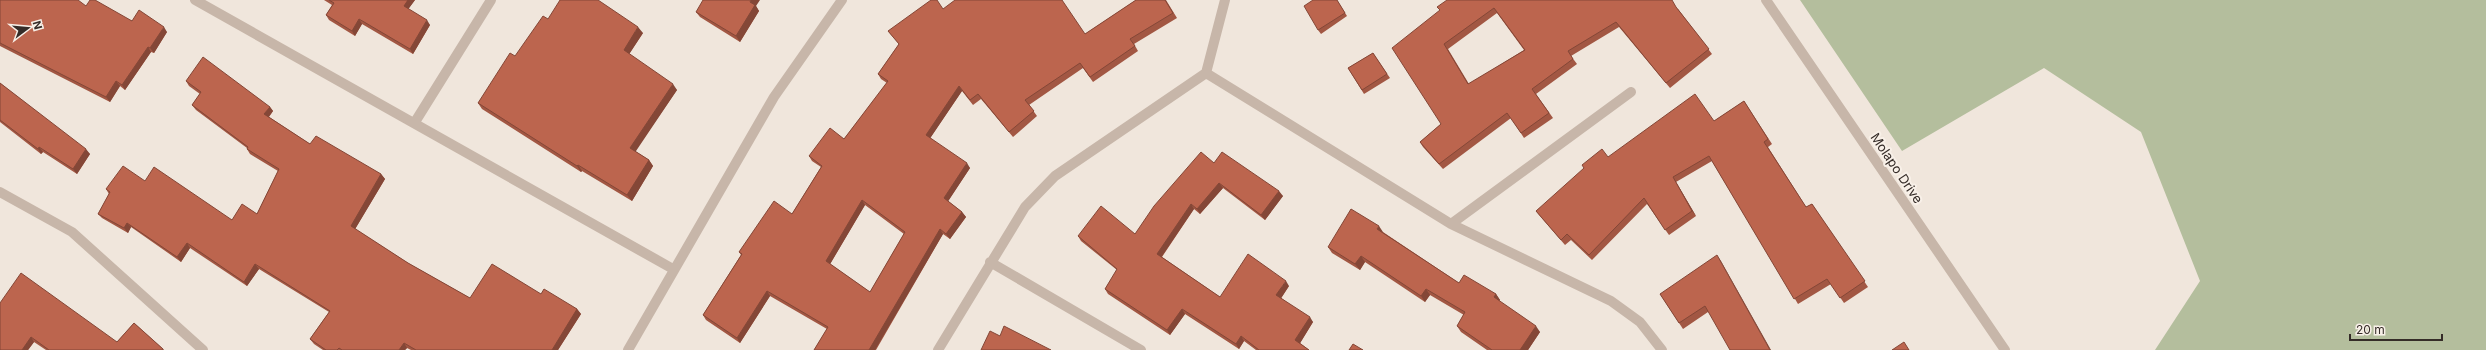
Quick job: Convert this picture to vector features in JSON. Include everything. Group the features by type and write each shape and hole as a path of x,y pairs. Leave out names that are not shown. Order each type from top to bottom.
{"street":[{"path":"195,0 415,122 674,269"},
{"path":"415,122 491,0"},
{"path":"628,350 774,97 842,0"},
{"path":"938,350 1024,207 1056,176 1206,73 1225,0"},
{"name":"Molapo Drive","path":"1766,0 2005,350"},
{"path":"1206,73 1452,224 1611,301 1640,322 1662,350"},
{"path":"1452,224 1631,92"},
{"path":"0,192 72,232 203,350"},
{"path":"990,262 1141,350"}],"green space":[{"path":"1800,0 2486,0 2486,350 2155,350 2200,281 2141,132 2044,68 1902,151"}],"building":[{"path":"0,0 78,0 86,6 90,0 95,0 132,21 139,10 164,27 150,48 148,47 122,85 116,81 106,97 0,43"},
{"path":"329,0 408,0 404,6 427,20 410,49 359,19 352,31 326,15 334,3"},
{"path":"560,0 598,0 638,27 624,50 673,84 630,148 649,160 627,195 578,165 577,166 478,103 510,53 515,56 543,16 548,19"},
{"path":"703,0 751,0 750,2 755,5 736,36 696,12"},
{"path":"931,0 937,0 943,9 955,0 1062,0 1085,34 1136,0 1165,0 1173,13 1130,39 1135,46 1090,77 1080,63 1025,100 1034,111 1009,132 978,94 970,100 959,86 926,135 967,163 944,198 962,212 946,234 940,229 869,350 814,350 828,327 767,291 737,338 703,315 742,254 739,252 774,201 792,214 822,166 809,156 830,128 844,139 888,81 878,74 899,44 888,31","holes":["862,200 905,232 870,292 826,261"]},
{"path":"1313,0 1337,0 1345,13 1318,30 1304,6"},
{"path":"1447,0 1672,0 1709,49 1666,83 1616,22 1568,51 1573,59 1532,89 1549,113 1521,133 1507,113 1439,164 1420,142 1441,124 1392,48 1440,10 1437,7","holes":["1494,8 1525,50 1468,84 1444,44"]},
{"path":"1373,53 1387,74 1362,90 1348,68"},
{"path":"203,57 270,107 264,114 310,144 316,136 381,174 351,226 408,263 470,298 492,264 541,294 544,289 577,309 552,350 416,350 404,343 399,350 342,350 339,348 337,350 326,350 310,339 330,311 255,264 244,282 187,243 177,257 127,223 124,228 98,214 110,192 106,189 123,166 145,181 154,167 232,220 242,204 257,214 279,169 247,149 248,147 192,105 201,92 186,81"},
{"path":"0,83 86,149 73,169 39,147 38,149 0,120"},
{"path":"1695,94 1714,121 1744,101 1768,139 1764,142 1806,207 1812,204 1865,281 1840,298 1827,279 1794,299 1709,156 1673,177 1692,211 1665,230 1644,198 1589,255 1567,234 1561,240 1536,211 1584,168 1582,165 1602,149 1608,157"},
{"path":"1201,152 1214,163 1222,152 1279,191 1261,215 1219,183 1197,209 1191,204 1157,254 1220,297 1248,254 1286,281 1276,295 1310,317 1295,340 1309,350 1259,350 1241,336 1236,344 1182,309 1167,330 1105,289 1117,269 1078,236 1101,206 1135,234 1154,206"},
{"path":"1351,209 1379,226 1377,229 1459,283 1464,275 1496,294 1494,297 1536,326 1520,350 1492,350 1457,326 1465,312 1426,289 1421,296 1361,256 1355,264 1328,247"},
{"path":"1717,255 1770,350 1730,350 1705,306 1679,323 1660,294"},
{"path":"21,273 117,342 134,323 163,350 49,350 31,337 22,350 0,350 0,303"},
{"path":"1004,326 1051,350 981,350 990,331 1000,336"},
{"path":"1904,342 1909,350 1892,350"},
{"path":"1353,344 1363,350 1349,350"}]}
